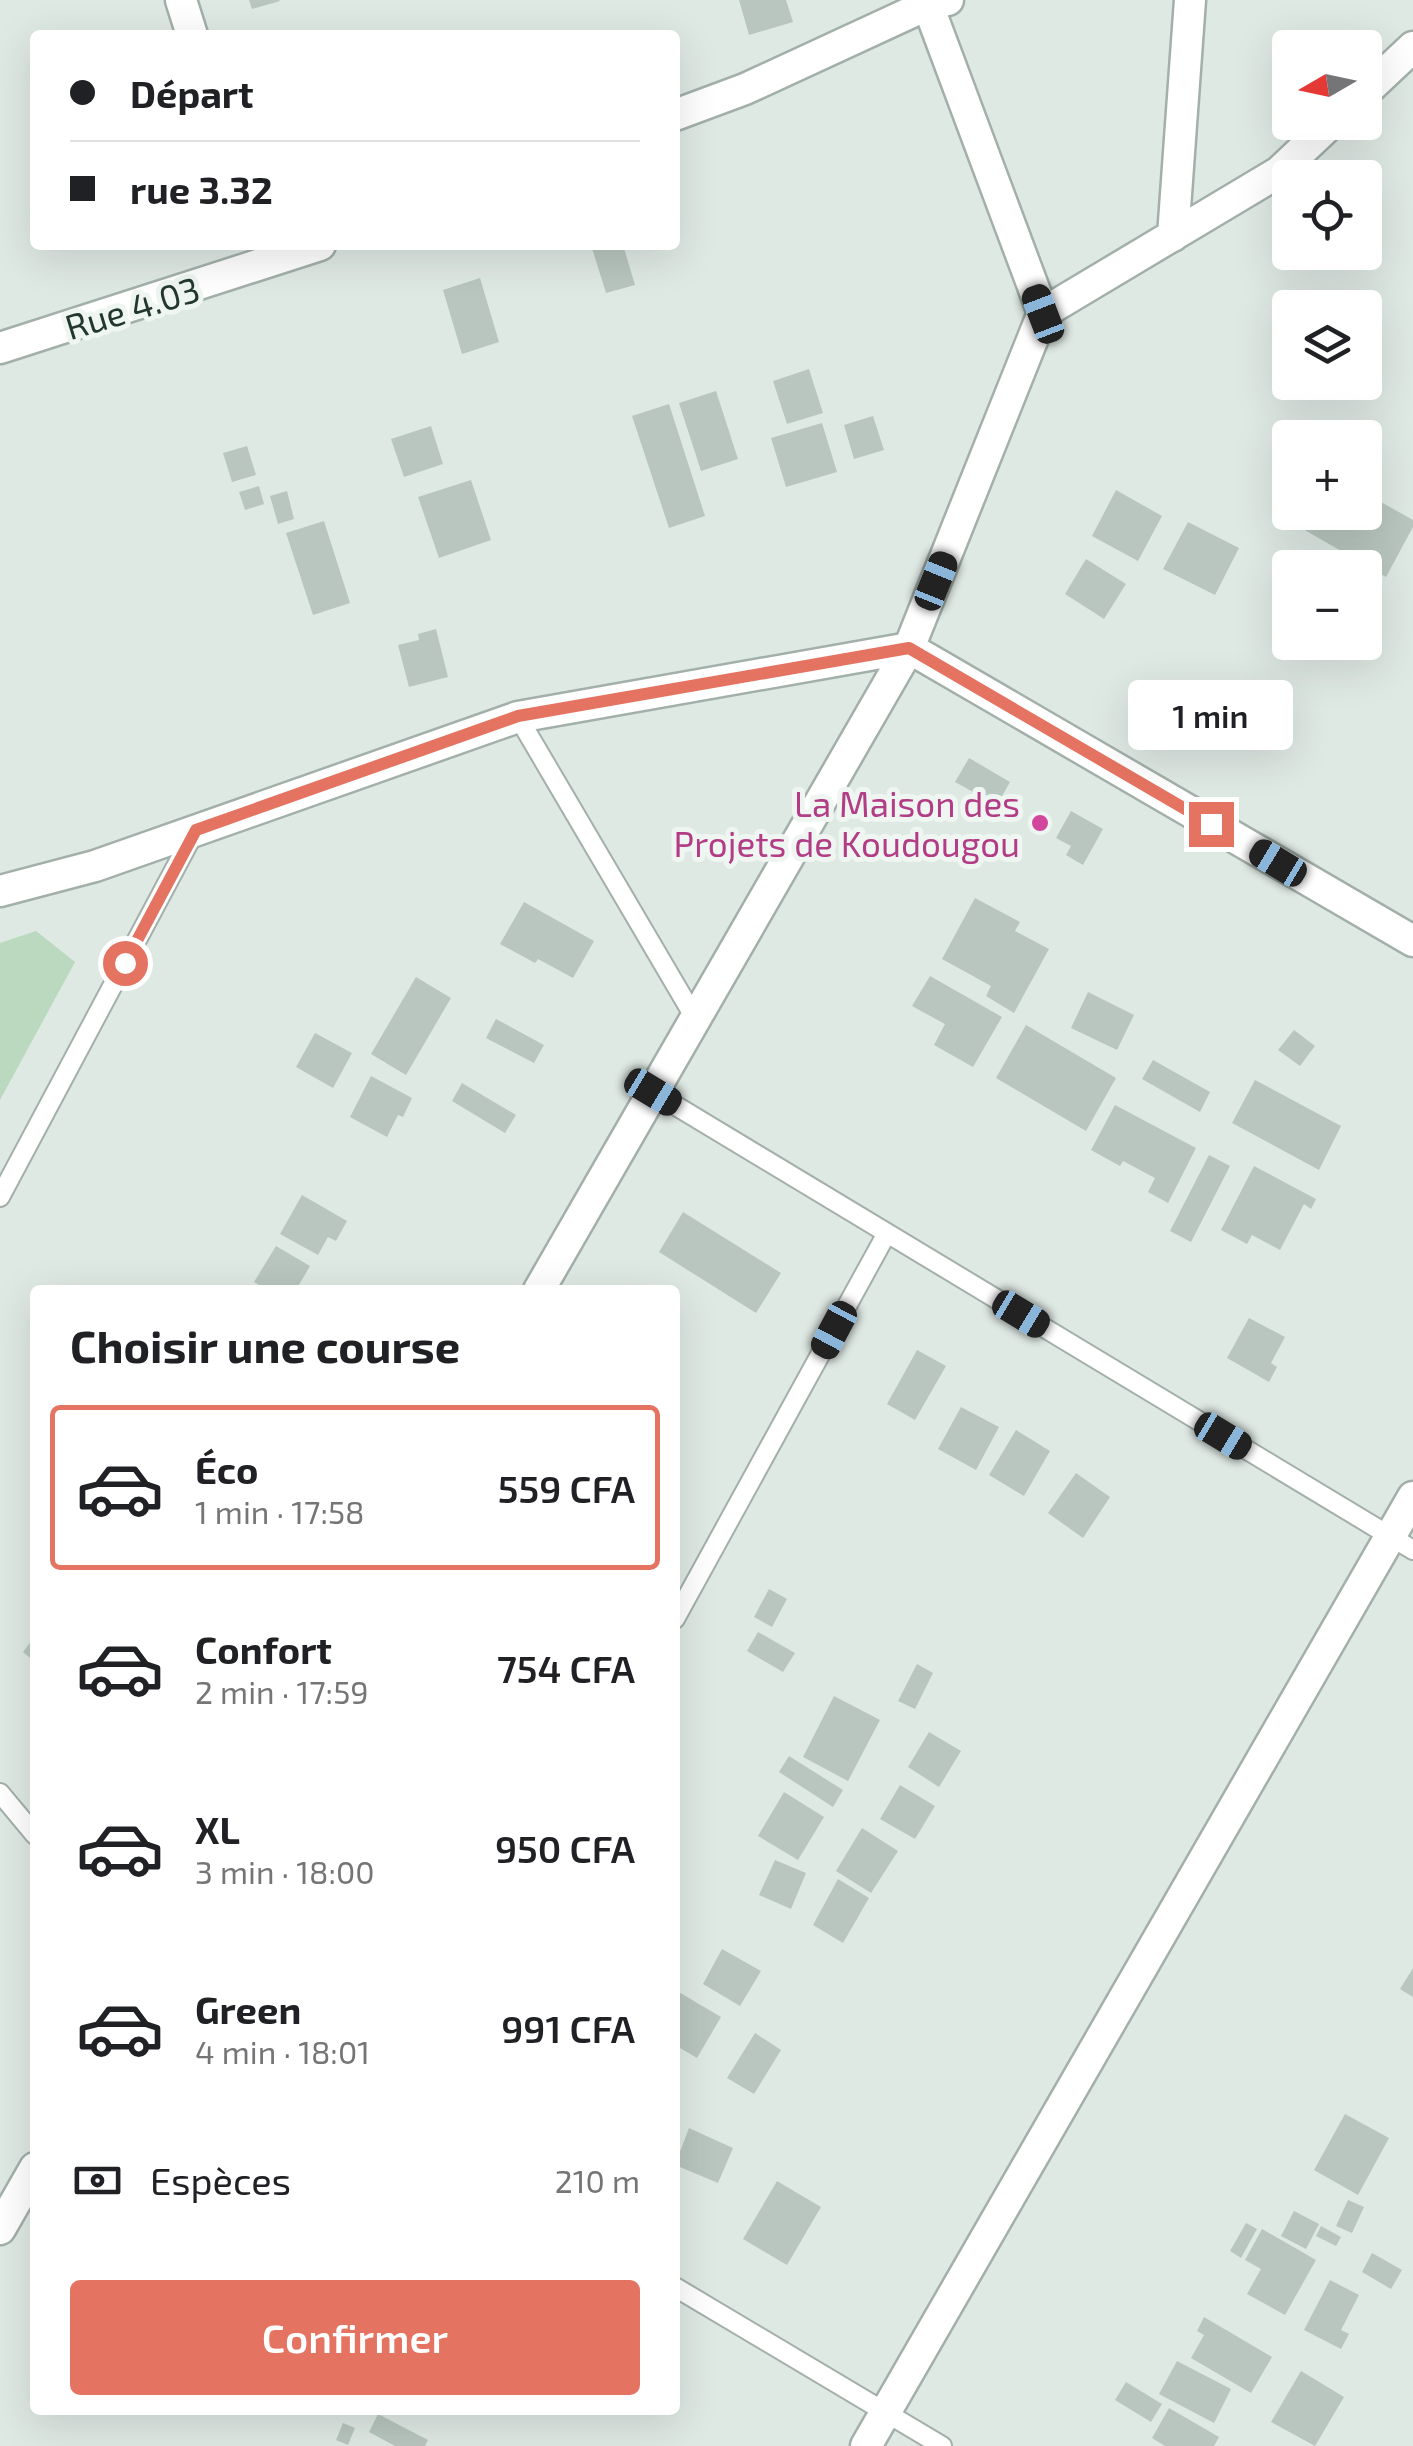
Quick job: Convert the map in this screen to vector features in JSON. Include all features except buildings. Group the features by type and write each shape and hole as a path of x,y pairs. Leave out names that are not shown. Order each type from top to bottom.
{"street":[{"path":"180,0 190,30"},
{"path":"1173,236 1190,0"},
{"path":"680,113 745,89 934,2 1043,314"},
{"path":"1382,76 1413,47"},
{"path":"542,1285 909,648 1043,314 1280,172 1313,140"},
{"name":"Rue 4.03","path":"0,348 266,254"},
{"path":"0,891 95,866 518,716 909,648 1413,941"},
{"path":"866,2446 1402,1544 1413,1497"},
{"path":"0,2229 30,2177"}],"lane":[{"path":"518,716 696,1018"},
{"path":"0,1197 196,830"},
{"path":"653,1092 1402,1544"},
{"path":"680,1610 887,1234"},
{"path":"0,1793 30,1829"},
{"path":"680,2290 942,2446"}],"green space":[{"path":"36,931 75,962 0,1100 0,943"}],"place":[{"name":"La Maison des Projets de Koudougou","path":"1040,823"}],"route":[{"path":"125,963 196,830 518,716 909,648 1211,824"}]}
